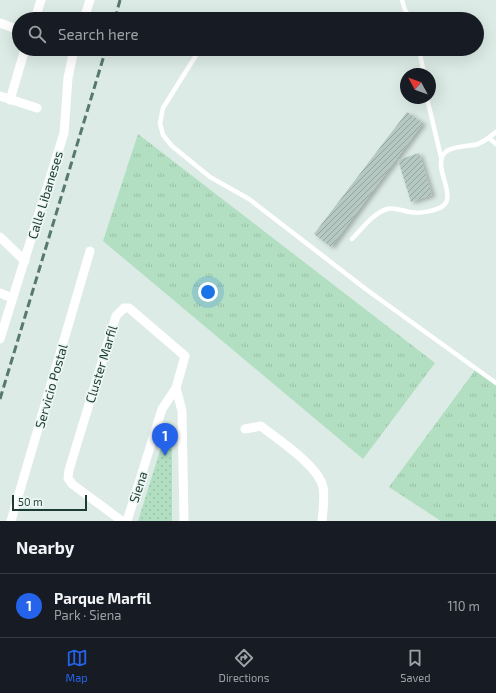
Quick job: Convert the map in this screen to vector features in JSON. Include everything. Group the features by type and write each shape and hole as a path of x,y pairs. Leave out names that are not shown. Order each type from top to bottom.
{"street":[{"path":"37,12 41,0"},
{"path":"86,12 90,0"},
{"path":"0,23 12,27"},
{"path":"10,100 23,56"},
{"name":"Calle Libaneses","path":"0,339 64,133 68,78 73,56"},
{"path":"0,96 37,108"},
{"path":"0,237 25,262"},
{"name":"Servicio Postal","path":"10,521 90,251"},
{"path":"0,293 12,298"},
{"name":"Cluster Marfil","path":"122,521 72,484 68,478 69,470 116,316 124,308 130,308 185,356 176,388"},
{"path":"176,388 182,411 184,521"},
{"name":"Siena","path":"127,521 162,409 176,388"},
{"path":"245,429 261,426 310,466 319,478 323,488 322,521"}],"lane":[{"path":"402,0 406,12"},
{"path":"196,56 163,108 160,123 163,135 172,146 210,177 249,199 367,290 496,383"},
{"path":"420,56 423,68"},
{"path":"352,239 372,218 386,209 396,208 412,213 421,213 445,205 448,201 448,193 442,174 441,157 428,104"},
{"path":"441,157 447,151 478,144 496,132"},
{"path":"489,138 496,144"}],"green space":[{"path":"138,134 435,363 363,459 103,241"},
{"path":"476,369 496,384 496,521 441,521 389,487"},
{"path":"169,422 172,431 172,521 138,521"}],"building":[{"path":"407,112 423,123 331,247 314,234"},
{"path":"419,153 432,195 411,202 398,160"}],"railway":[{"path":"117,12 120,0"},
{"path":"0,399 104,56"}],"place":[{"name":"Parque Marfil","path":"165,456"}]}
